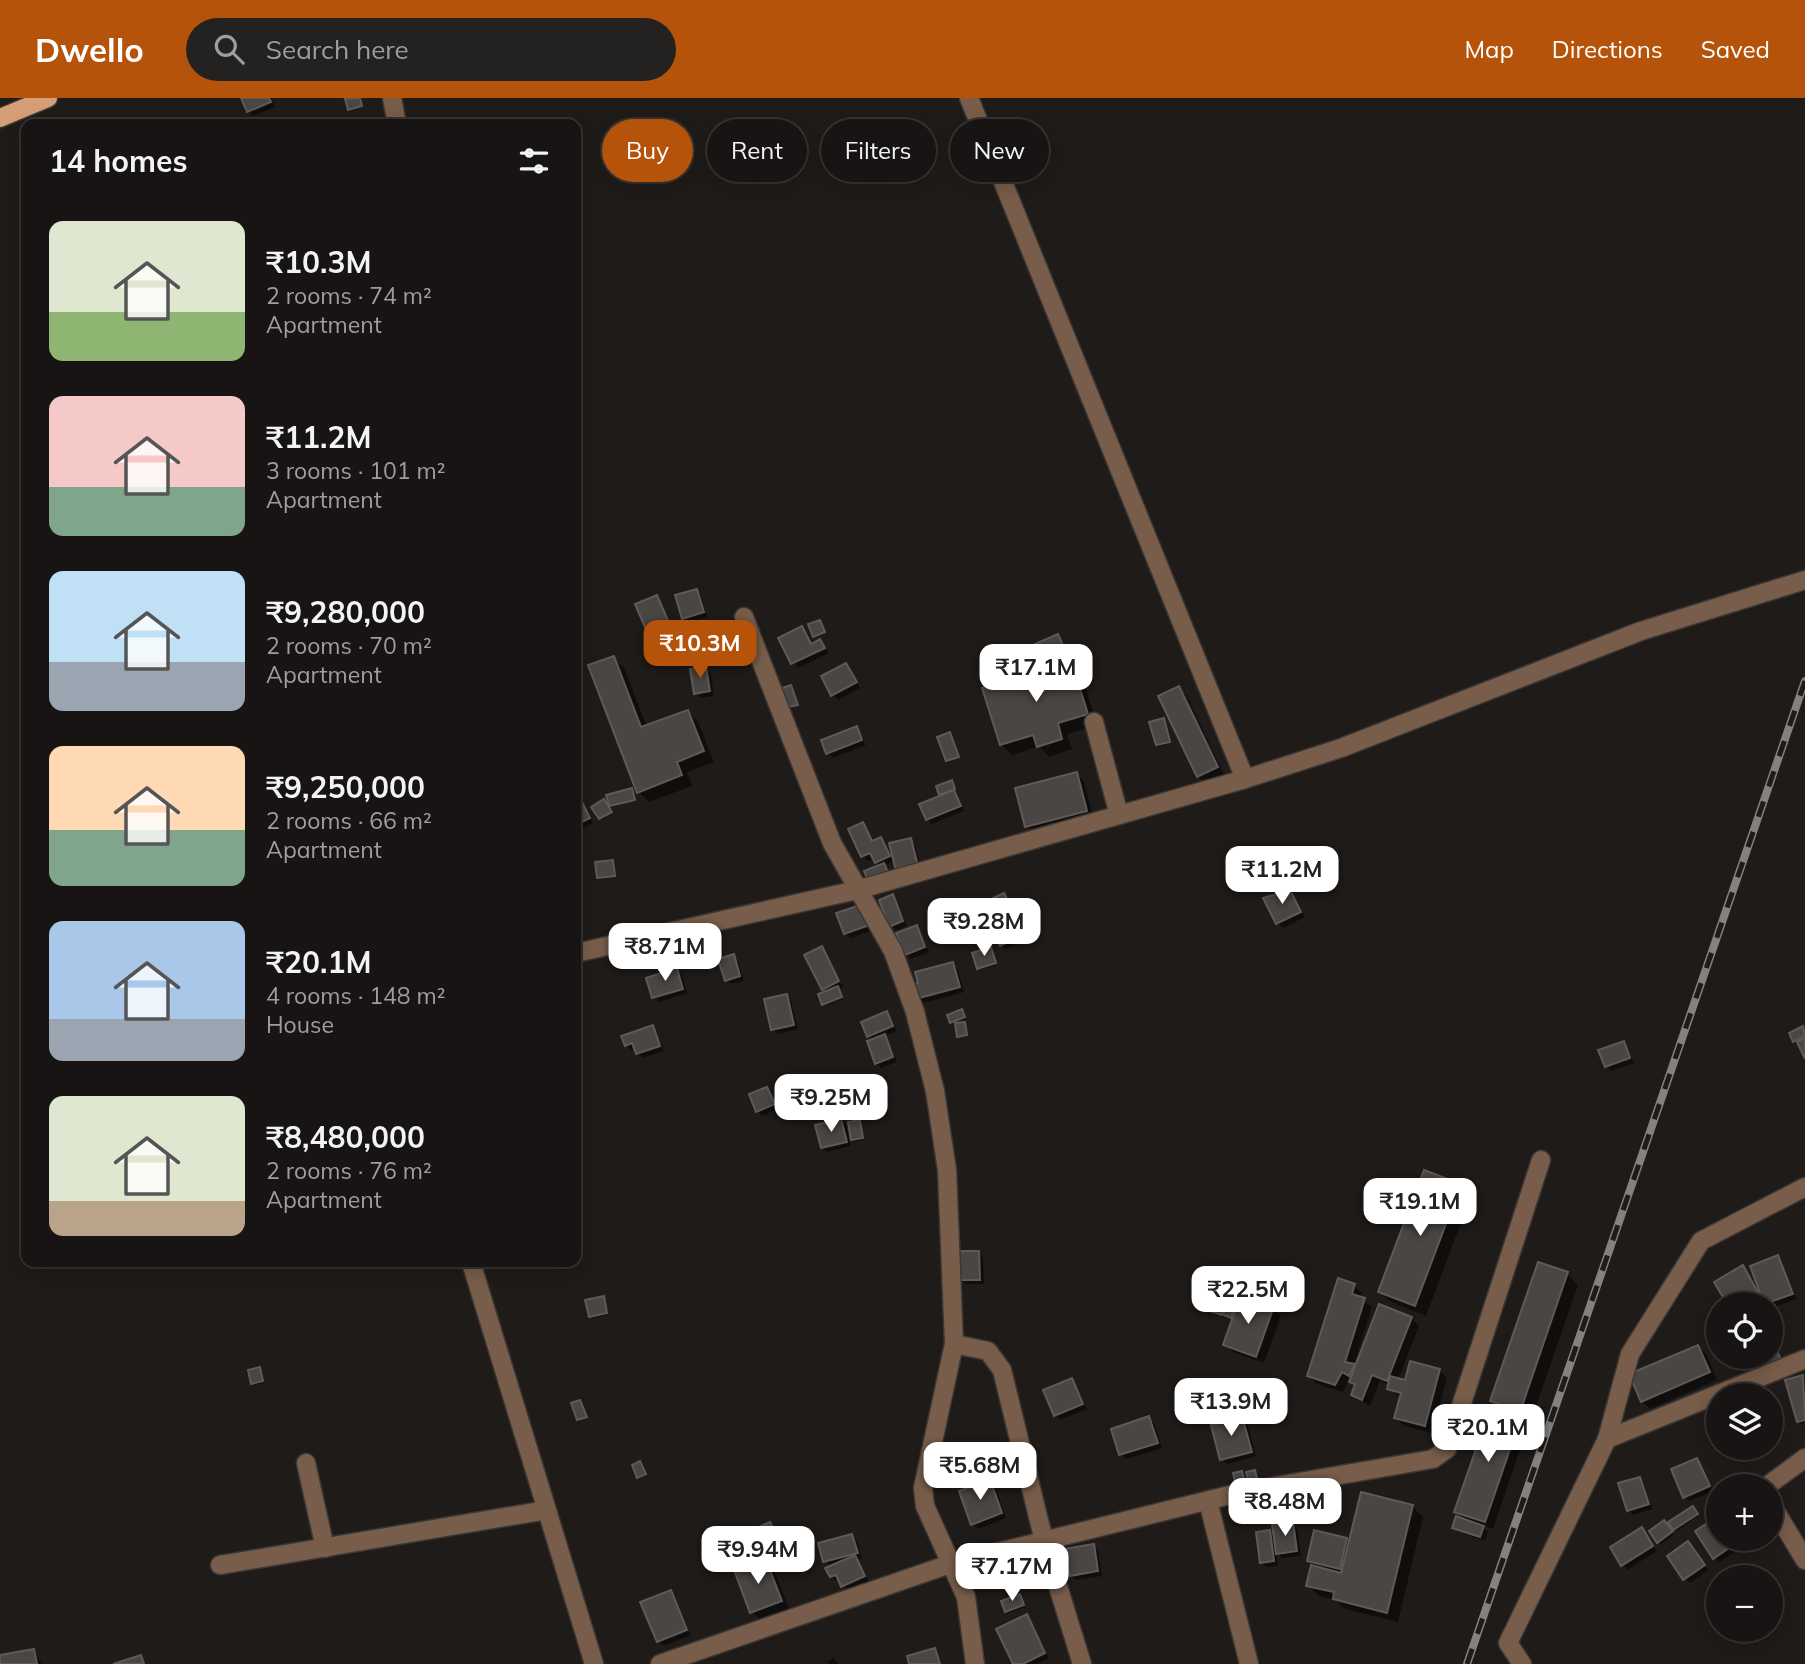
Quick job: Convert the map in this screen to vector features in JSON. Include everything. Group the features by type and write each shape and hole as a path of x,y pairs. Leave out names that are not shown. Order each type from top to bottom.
{"main road":[{"path":"0,118 48,98"}],"street":[{"path":"392,98 396,119"},
{"path":"969,98 1245,779"},
{"path":"581,952 857,890 1245,779 1341,748 1641,631 1805,580"},
{"path":"744,617 832,843 857,890 874,913 893,951 915,1012 936,1091 947,1170 954,1344 923,1488 925,1506 966,1597 975,1664"},
{"path":"1094,722 1119,815"},
{"path":"660,1664 950,1564 1208,1501 1433,1459 1447,1449 1541,1160"},
{"path":"1522,1664 1508,1643 1607,1439 1630,1354 1701,1241 1805,1187"},
{"path":"473,1267 594,1664"},
{"path":"954,1344 988,1350 1002,1370 1044,1541 1082,1664"},
{"path":"1607,1439 1805,1359"},
{"path":"1783,1474 1805,1458"},
{"path":"306,1463 325,1548"},
{"path":"1208,1501 1249,1664"},
{"path":"220,1566 547,1510"},
{"path":"1783,1524 1805,1560"}],"building":[{"path":"241,98 269,98 271,102 247,112"},
{"path":"360,98 362,106 348,110 345,99"},
{"path":"697,589 704,612 682,619 675,595"},
{"path":"657,595 669,623 647,632 635,604"},
{"path":"820,620 825,632 813,637 808,624"},
{"path":"802,626 811,644 820,639 825,648 791,664 778,638"},
{"path":"1058,634 1066,652 1037,664 1030,646"},
{"path":"614,656 641,727 688,710 704,751 677,762 682,775 637,793 588,665"},
{"path":"1071,660 1088,714 1058,723 1062,739 1037,747 1033,735 1000,745 982,688"},
{"path":"846,663 857,682 831,696 821,676"},
{"path":"706,667 710,691 694,694 690,669"},
{"path":"791,685 798,705 788,707 782,688"},
{"path":"1179,686 1218,767 1197,777 1158,696"},
{"path":"1164,718 1170,742 1156,745 1149,722"},
{"path":"857,726 862,740 826,754 821,740"},
{"path":"950,732 959,757 946,761 937,737"},
{"path":"1077,772 1087,811 1025,827 1015,788"},
{"path":"952,780 955,789 939,795 936,786"},
{"path":"632,788 635,800 609,806 606,795"},
{"path":"954,790 961,806 926,820 919,804"},
{"path":"604,799 612,812 599,819 591,807"},
{"path":"581,802 590,818 581,822"},
{"path":"863,822 872,841 881,837 890,856 875,863 870,853 861,857 848,829"},
{"path":"911,838 918,866 896,871 889,843"},
{"path":"613,860 615,876 597,878 595,862"},
{"path":"884,863 889,875 869,883 864,871"},
{"path":"1290,890 1301,912 1276,924 1263,898"},
{"path":"1004,893 1024,934 1000,946 980,904"},
{"path":"893,894 903,921 889,927 879,900"},
{"path":"863,904 870,925 844,934 836,913"},
{"path":"917,925 925,947 905,955 896,933"},
{"path":"822,946 839,981 822,990 804,955"},
{"path":"991,947 996,963 977,969 972,953"},
{"path":"734,954 740,976 725,981 718,959"},
{"path":"953,962 960,987 912,1000 909,985 918,983 915,972"},
{"path":"677,968 683,989 652,998 646,978"},
{"path":"838,986 842,997 822,1005 818,994"},
{"path":"787,994 794,1025 771,1030 764,999"},
{"path":"962,1009 965,1017 950,1023 947,1015"},
{"path":"887,1011 893,1026 867,1037 861,1022"},
{"path":"965,1022 967,1035 957,1037 955,1023"},
{"path":"653,1025 660,1046 636,1054 632,1043 625,1046 621,1036"},
{"path":"1803,1026 1805,1036 1793,1042 1789,1033"},
{"path":"885,1034 893,1057 875,1064 867,1041"},
{"path":"1805,1038 1805,1059 1797,1042"},
{"path":"1624,1041 1630,1058 1605,1067 1598,1050"},
{"path":"767,1087 775,1104 756,1112 749,1094"},
{"path":"841,1119 847,1142 821,1148 815,1125"},
{"path":"860,1120 863,1138 851,1140 848,1122"},
{"path":"1424,1170 1461,1184 1415,1306 1378,1292"},
{"path":"958,1251 979,1251 980,1280 959,1280"},
{"path":"1778,1255 1793,1294 1783,1297 1783,1292 1760,1292 1750,1266"},
{"path":"1538,1262 1568,1272 1520,1412 1490,1401"},
{"path":"1743,1265 1758,1292 1720,1292 1714,1282"},
{"path":"1338,1278 1355,1284 1352,1294 1365,1298 1345,1362 1355,1364 1349,1376 1342,1372 1335,1385 1307,1376"},
{"path":"1222,1279 1233,1283 1221,1315 1210,1311"},
{"path":"1234,1284 1242,1287 1231,1318 1223,1315"},
{"path":"1241,1294 1274,1306 1256,1357 1223,1345"},
{"path":"604,1296 607,1313 589,1317 585,1300"},
{"path":"1379,1304 1412,1317 1387,1381 1372,1375 1362,1400 1351,1395 1355,1384 1349,1382"},
{"path":"1698,1345 1706,1369 1710,1372 1641,1402 1629,1374"},
{"path":"1410,1361 1440,1369 1425,1426 1394,1418 1401,1393 1387,1389 1390,1376 1405,1380"},
{"path":"260,1367 263,1381 251,1384 248,1370"},
{"path":"1803,1375 1805,1420 1797,1422 1785,1380"},
{"path":"1072,1378 1083,1404 1054,1416 1043,1390"},
{"path":"580,1400 587,1417 577,1420 571,1403"},
{"path":"1491,1406 1521,1417 1485,1522 1454,1512"},
{"path":"1149,1416 1158,1443 1119,1455 1111,1429"},
{"path":"1242,1416 1252,1452 1220,1460 1211,1425"},
{"path":"1697,1458 1706,1477 1706,1488 1683,1498 1671,1469"},
{"path":"640,1461 646,1474 637,1478 632,1465"},
{"path":"1255,1470 1259,1486 1250,1488 1246,1472"},
{"path":"1242,1471 1246,1487 1237,1489 1233,1473"},
{"path":"1640,1477 1649,1504 1627,1511 1618,1483"},
{"path":"990,1479 1002,1513 971,1525 959,1491"},
{"path":"1361,1492 1413,1505 1387,1613 1333,1599 1334,1592 1306,1586 1311,1565 1341,1573"},
{"path":"1693,1506 1698,1514 1673,1530 1668,1522"},
{"path":"1456,1516 1484,1526 1480,1537 1452,1528"},
{"path":"1664,1520 1673,1531 1657,1543 1649,1531"},
{"path":"1293,1521 1297,1551 1276,1554 1272,1524"},
{"path":"770,1522 777,1537 767,1542 759,1527"},
{"path":"1706,1524 1706,1548 1695,1531"},
{"path":"1642,1527 1653,1546 1621,1566 1610,1547"},
{"path":"1270,1530 1274,1561 1260,1563 1256,1532"},
{"path":"1314,1530 1347,1538 1340,1569 1307,1561"},
{"path":"852,1534 858,1553 823,1562 818,1543"},
{"path":"1688,1541 1705,1565 1683,1580 1667,1556"},
{"path":"1094,1544 1098,1571 1070,1576 1064,1549"},
{"path":"1708,1551 1725,1551 1713,1559"},
{"path":"855,1555 865,1576 841,1587 836,1575 830,1577 825,1568"},
{"path":"766,1560 782,1601 750,1613 734,1570"},
{"path":"671,1590 687,1630 657,1642 640,1602"},
{"path":"1020,1594 1024,1605 1005,1612 1001,1601"},
{"path":"1027,1614 1045,1653 1023,1664 1013,1664 996,1629"},
{"path":"935,1648 940,1664 909,1664 907,1656"},
{"path":"34,1649 37,1664 0,1664 0,1655"},
{"path":"141,1655 144,1664 113,1664"}],"railway":[{"path":"1467,1664 1805,681"}]}
